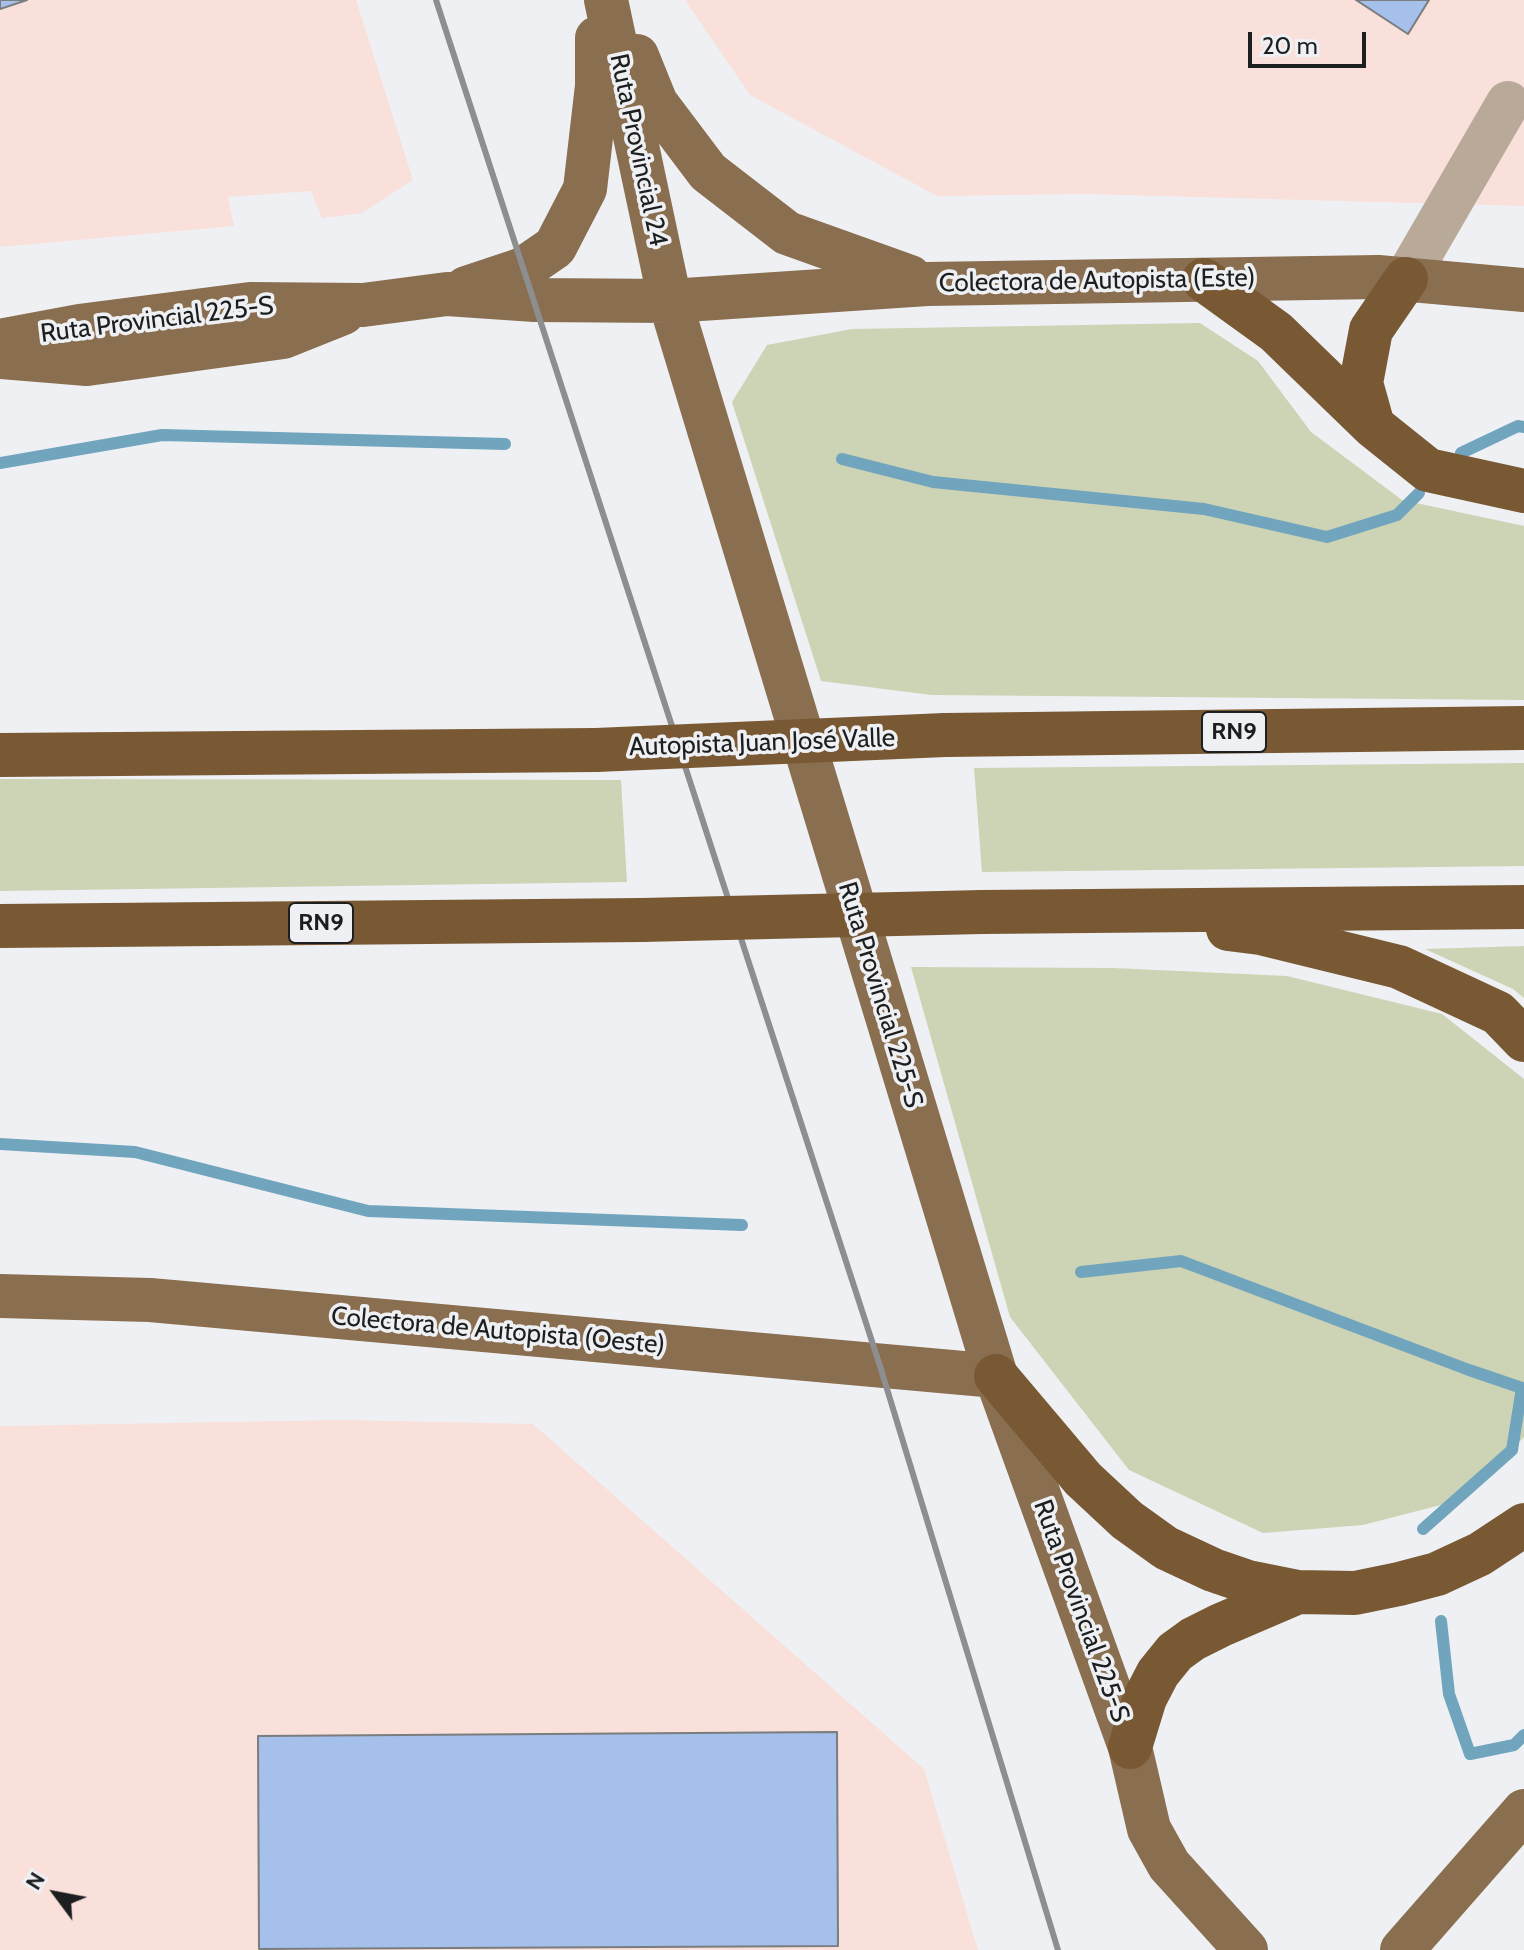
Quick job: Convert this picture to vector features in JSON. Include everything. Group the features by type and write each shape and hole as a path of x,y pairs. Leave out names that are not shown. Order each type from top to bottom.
{"highway":[{"path":"1373,426 1361,383 1371,330 1406,279"},
{"path":"1204,280 1276,332 1373,426 1428,470 1524,491"},
{"name":"Autopista Juan José Valle","path":"0,755 596,750 945,735 1524,728"},
{"name":"RN9","path":"0,926 642,920 1071,909 1524,907"},
{"path":"1071,909 1260,933 1399,967 1498,1013 1524,1040"},
{"path":"996,1376 1083,1479 1127,1520 1166,1548 1236,1578 1298,1592 1355,1593 1437,1574 1480,1554 1524,1525"},
{"path":"1130,1747 1145,1698 1158,1673 1175,1652 1221,1625 1298,1592"}],"main road":[{"path":"447,294 523,269 555,247 585,189 597,86 597,0"},
{"name":"Ruta Provincial 24","path":"606,0 670,301"},
{"path":"615,0 656,103 708,172 787,233 927,284"},
{"name":"Colectora de Autopista (Este)","path":"670,301 927,284 1378,277 1524,290"},
{"name":"Ruta Provincial 225-S","path":"0,341 79,326 250,304 363,305 447,294 535,300 670,301 996,1376 1130,1747 1149,1829 1169,1865 1246,1950"},
{"name":"Ruta Provincial 225-S","path":"0,357 87,364 283,337 363,305"},
{"name":"Colectora de Autopista (Oeste)","path":"0,1296 150,1300 996,1376"},
{"path":"1402,1950 1524,1811"}],"lane":[{"path":"1406,279 1508,103"}],"shaded area":[{"path":"0,0 356,0 413,180 362,213 322,218 311,191 228,197 234,226 0,247"},
{"path":"685,0 1524,0 1524,206 1085,194 937,196 750,95"},
{"path":"342,1420 533,1424 924,1769 978,1950 0,1950 0,1426"}],"green space":[{"path":"1200,323 1258,361 1311,432 1402,500 1524,526 1524,700 931,695 821,681 732,402 767,345 852,329"},
{"path":"1524,763 1524,866 982,872 974,768"},
{"path":"0,779 621,780 627,882 0,891"},
{"path":"1524,946 1524,998 1513,989 1425,949"},
{"path":"911,967 1113,968 1287,976 1442,1014 1524,1079 1524,1437 1464,1499 1363,1525 1263,1533 1129,1470 1010,1317"}],"building":[{"path":"0,0 27,0 0,9"},
{"path":"1356,0 1429,0 1408,34"},
{"path":"837,1732 838,1946 259,1949 258,1736"}],"waterway":[{"path":"1461,453 1518,426 1524,427"},
{"path":"0,463 162,435 505,444"},
{"path":"842,459 933,482 1204,509 1327,537 1397,515 1419,493"},
{"path":"0,1144 135,1152 368,1211 742,1225"},
{"path":"1081,1272 1181,1261 1522,1388 1512,1450 1423,1529"},
{"path":"1441,1621 1449,1694 1470,1754 1514,1745 1524,1735"}],"railway":[{"path":"436,0 880,1366 1058,1950"}]}
